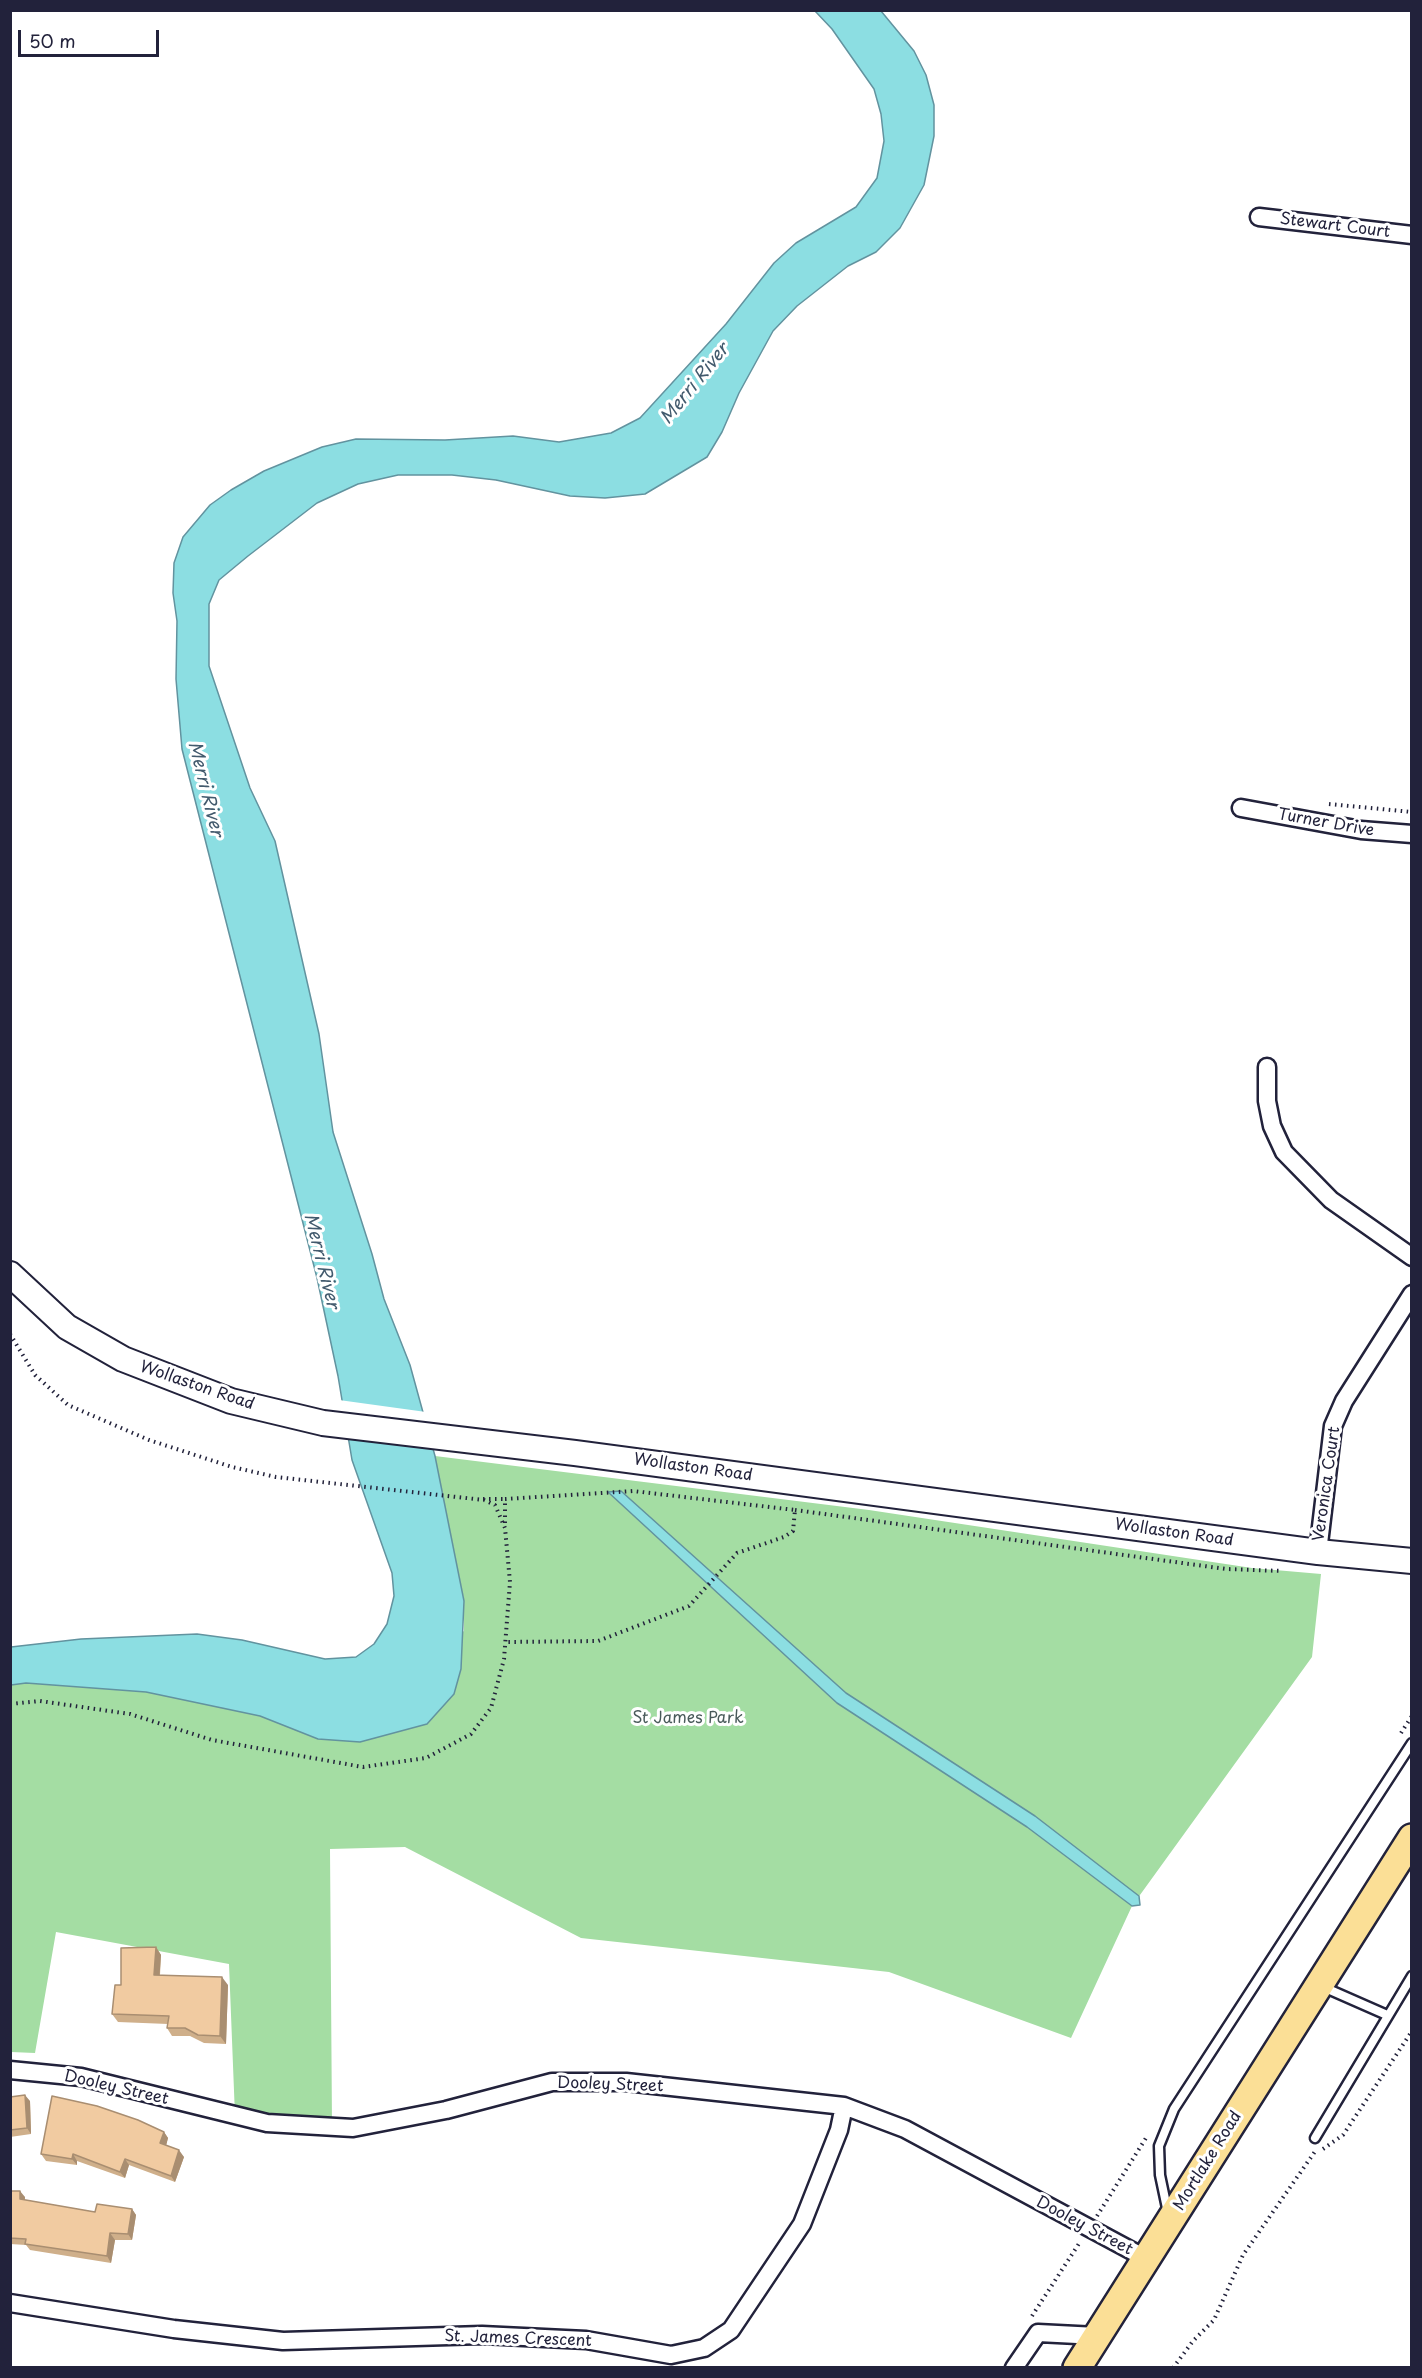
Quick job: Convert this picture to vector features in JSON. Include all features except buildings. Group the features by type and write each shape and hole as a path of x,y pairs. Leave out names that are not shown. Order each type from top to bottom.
{"main road":[{"name":"Mortlake Road","path":"1083,2366 1097,2336 1412,1838"}],"street":[{"name":"Stewart Court","path":"1259,216 1412,235"},
{"name":"Turner Drive","path":"1241,808 1361,830 1412,834"},
{"path":"1267,1067 1267,1101 1272,1126 1284,1152 1331,1200 1412,1257"},
{"name":"Wollaston Road","path":"10,1274 68,1327 123,1359 231,1401 323,1423 1318,1552 1412,1561"},
{"name":"Veronica Court","path":"1318,1552 1333,1426 1344,1401 1412,1294"},
{"name":"Dooley Street","path":"10,2070 81,2077 267,2123 353,2128 446,2110 552,2082 626,2082 844,2106 905,2129 1147,2259"},
{"name":"St. James Crescent","path":"10,2303 174,2329 283,2341 482,2335 586,2340 671,2355 704,2348 731,2330 802,2224 839,2130 844,2106"},
{"path":"1014,2367 1038,2333 1097,2336"}],"lane":[{"path":"1170,2222 1160,2175 1159,2146 1174,2109 1412,1743"},
{"path":"1315,2138 1386,2015 1412,1976"},
{"path":"1319,1985 1386,2015"}],"path":[{"path":"1317,803 1412,812"},
{"path":"10,1334 35,1375 69,1405 149,1440 232,1467 276,1477 468,1498 633,1491 795,1510 1226,1569 1287,1571"},
{"path":"468,1498 495,1505 505,1528"},
{"path":"10,1704 40,1701 130,1714 212,1740 363,1767 426,1758 471,1734 490,1708 500,1678 506,1642 510,1582 505,1498"},
{"path":"506,1642 598,1641 689,1606 737,1553 784,1538 793,1532 795,1510"},
{"path":"1173,2367 1192,2341 1214,2320 1244,2255 1314,2151 1326,2149 1343,2135 1412,2031"}],"green space":[{"name":"St James Park","path":"435,1456 869,1510 1252,1568 1321,1574 1312,1657 1132,1906 1071,2038 889,1972 581,1938 405,1847 330,1849 332,2127 235,2116 229,1964 56,1932 35,2053 11,2052 11,1685 26,1683 146,1692 260,1716 318,1739 464,1631 464,1600"}],"water":[{"name":"Merri River","path":"815,11 881,11 914,51 926,75 934,105 934,136 924,185 900,228 876,252 848,266 797,306 773,331 707,457 645,494 605,498 570,496 496,480 452,475 398,475 358,484 317,503 248,556 219,580 209,604 209,666 250,788 275,841 319,1034 333,1132 384,1299 410,1365 435,1456 464,1601 461,1669 454,1694 427,1724 360,1742 318,1739 260,1716 146,1692 26,1683 11,1685 11,1647 81,1639 197,1634 242,1640 325,1659 356,1657 374,1644 387,1624 394,1596 392,1573 352,1460 338,1376 317,1278 182,749 176,679 177,621 173,593 174,563 183,537 210,505 231,490 264,471 322,447 356,439 445,440 513,436 559,442 611,433 640,418 726,324 774,263 796,243 856,207 877,178 884,141 881,114 874,89 832,29"},
{"path":"621,1491 846,1693 1035,1816 1139,1896 1140,1905 1132,1906 1027,1827 837,1703 608,1492"}],"pier":[{"path":"339,1400 426,1412 435,1445 344,1433"}]}
